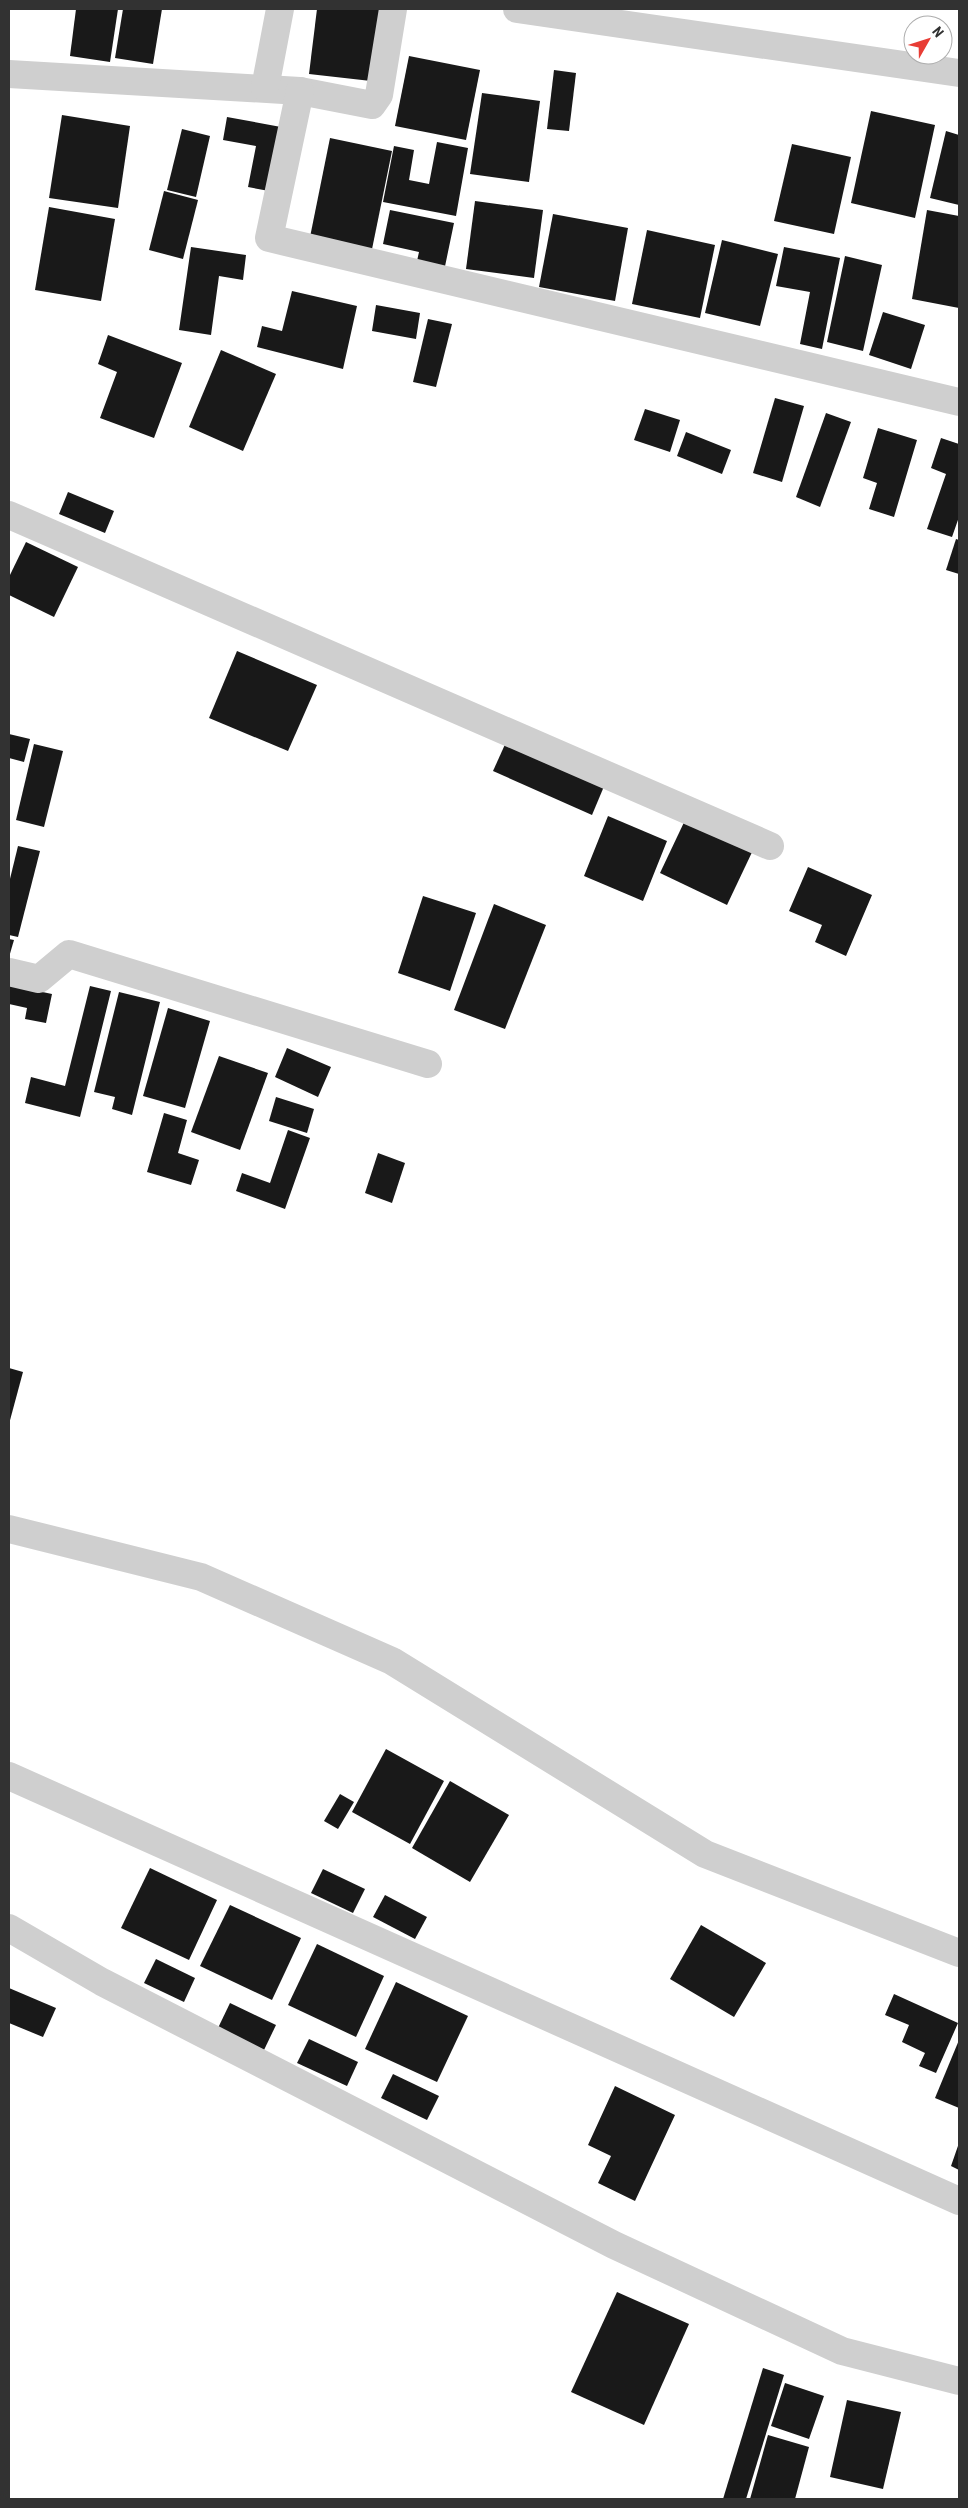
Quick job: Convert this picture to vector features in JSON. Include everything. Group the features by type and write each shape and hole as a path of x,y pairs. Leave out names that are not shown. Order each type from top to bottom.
{"street":[{"path":"265,88 280,9"},
{"path":"9,74 300,90 372,105 377,101 393,9"},
{"path":"517,9 959,73"},
{"path":"300,90 269,238 959,402"},
{"path":"9,515 770,846"},
{"path":"9,972 39,979 69,954 428,1064"},
{"path":"9,1529 201,1577 392,1661 705,1854 959,1953"},
{"path":"9,1776 959,2201"},
{"path":"9,1928 102,1982 614,2245 842,2351 959,2381"}],"building":[{"path":"76,9 118,9 110,62 70,56"},
{"path":"123,9 162,9 153,64 115,58"},
{"path":"317,9 380,9 371,81 309,74"},
{"path":"409,56 480,70 466,140 395,126"},
{"path":"554,70 576,73 569,131 547,129"},
{"path":"482,93 540,101 529,182 470,174"},
{"path":"871,111 935,125 915,218 851,203"},
{"path":"62,115 130,126 118,208 49,198"},
{"path":"227,117 281,127 269,191 248,187 256,146 223,140"},
{"path":"182,129 210,136 196,197 167,190"},
{"path":"946,131 959,135 959,205 930,198"},
{"path":"330,138 392,151 370,259 308,247"},
{"path":"437,142 468,148 456,216 383,202 394,146 414,150 409,180 429,184"},
{"path":"792,144 851,157 834,234 774,221"},
{"path":"164,191 198,200 183,259 149,250"},
{"path":"475,201 543,210 534,278 466,269"},
{"path":"49,207 115,219 101,301 35,290"},
{"path":"390,210 454,223 443,276 415,270 419,252 383,244"},
{"path":"927,210 959,216 959,308 912,299"},
{"path":"553,214 628,228 615,301 539,287"},
{"path":"647,230 715,245 700,318 632,304"},
{"path":"722,240 778,254 760,326 705,313"},
{"path":"191,247 246,255 243,280 219,276 211,335 179,330"},
{"path":"784,247 840,258 822,349 800,344 810,292 776,286"},
{"path":"845,256 882,265 863,351 827,342"},
{"path":"292,291 357,306 343,369 257,347 262,326 282,331"},
{"path":"376,305 420,313 416,339 372,331"},
{"path":"883,312 925,325 911,369 869,355"},
{"path":"428,319 452,324 436,387 413,382"},
{"path":"108,335 182,363 154,438 100,418 117,372 98,364"},
{"path":"221,350 276,374 243,451 189,427"},
{"path":"775,398 804,406 782,482 753,473"},
{"path":"645,409 680,420 670,452 634,440"},
{"path":"826,413 851,422 820,507 796,497"},
{"path":"878,428 917,440 894,517 869,509 877,483 863,478"},
{"path":"686,432 731,450 722,474 677,456"},
{"path":"941,438 959,444 959,517 952,537 927,529 946,474 931,468"},
{"path":"68,492 114,511 105,533 59,514"},
{"path":"956,539 959,540 959,574 946,570"},
{"path":"26,542 78,567 54,617 9,595 9,577"},
{"path":"237,651 317,685 288,751 209,718"},
{"path":"9,734 30,739 24,762 9,758"},
{"path":"507,740 605,784 592,815 493,771"},
{"path":"34,744 63,751 44,827 16,820"},
{"path":"608,816 667,841 643,901 584,876"},
{"path":"687,816 754,848 727,905 660,873"},
{"path":"18,846 40,851 18,937 9,935 9,883"},
{"path":"808,867 872,895 846,956 815,942 822,925 789,911"},
{"path":"423,896 476,913 450,991 398,973"},
{"path":"494,904 546,925 505,1029 454,1010"},
{"path":"9,939 14,940 9,957"},
{"path":"9,985 52,994 46,1023 25,1019 27,1008 9,1004"},
{"path":"90,986 111,991 80,1117 25,1103 31,1077 65,1086"},
{"path":"119,992 160,1002 132,1115 112,1109 115,1097 94,1092"},
{"path":"168,1008 210,1021 185,1108 143,1096"},
{"path":"287,1048 331,1067 318,1097 275,1077"},
{"path":"219,1056 268,1073 240,1150 191,1132"},
{"path":"276,1097 314,1109 307,1133 269,1121"},
{"path":"164,1113 187,1120 178,1153 199,1160 191,1185 147,1172"},
{"path":"288,1130 310,1138 285,1209 236,1191 242,1173 270,1183"},
{"path":"378,1153 405,1163 392,1203 365,1193"},
{"path":"9,1368 23,1372 9,1424"},
{"path":"386,1749 444,1781 410,1844 352,1812"},
{"path":"450,1781 509,1815 470,1882 412,1848"},
{"path":"340,1794 354,1802 338,1829 324,1821"},
{"path":"150,1868 217,1900 189,1960 121,1928"},
{"path":"323,1869 365,1889 353,1913 311,1893"},
{"path":"385,1895 427,1917 415,1939 373,1917"},
{"path":"230,1905 301,1938 272,2000 200,1966"},
{"path":"701,1925 766,1963 734,2017 670,1979"},
{"path":"317,1944 384,1976 356,2037 288,2005"},
{"path":"156,1959 195,1978 184,2002 144,1983"},
{"path":"396,1982 468,2016 437,2082 365,2049"},
{"path":"9,1988 56,2008 43,2037 9,2023"},
{"path":"894,1994 958,2023 936,2073 919,2066 925,2053 902,2042 909,2025 885,2015"},
{"path":"230,2003 276,2025 264,2050 218,2028"},
{"path":"309,2039 358,2062 347,2086 297,2063"},
{"path":"959,2040 959,2108 935,2098"},
{"path":"393,2074 439,2096 427,2120 381,2098"},
{"path":"615,2086 675,2115 635,2201 598,2183 611,2156 588,2145"},
{"path":"959,2143 959,2170 951,2166"},
{"path":"617,2292 689,2324 644,2425 571,2392"},
{"path":"763,2368 784,2375 746,2499 723,2499"},
{"path":"785,2383 824,2396 809,2439 771,2426"},
{"path":"847,2400 901,2412 883,2489 830,2477"},
{"path":"768,2435 809,2447 795,2499 750,2499"}]}
